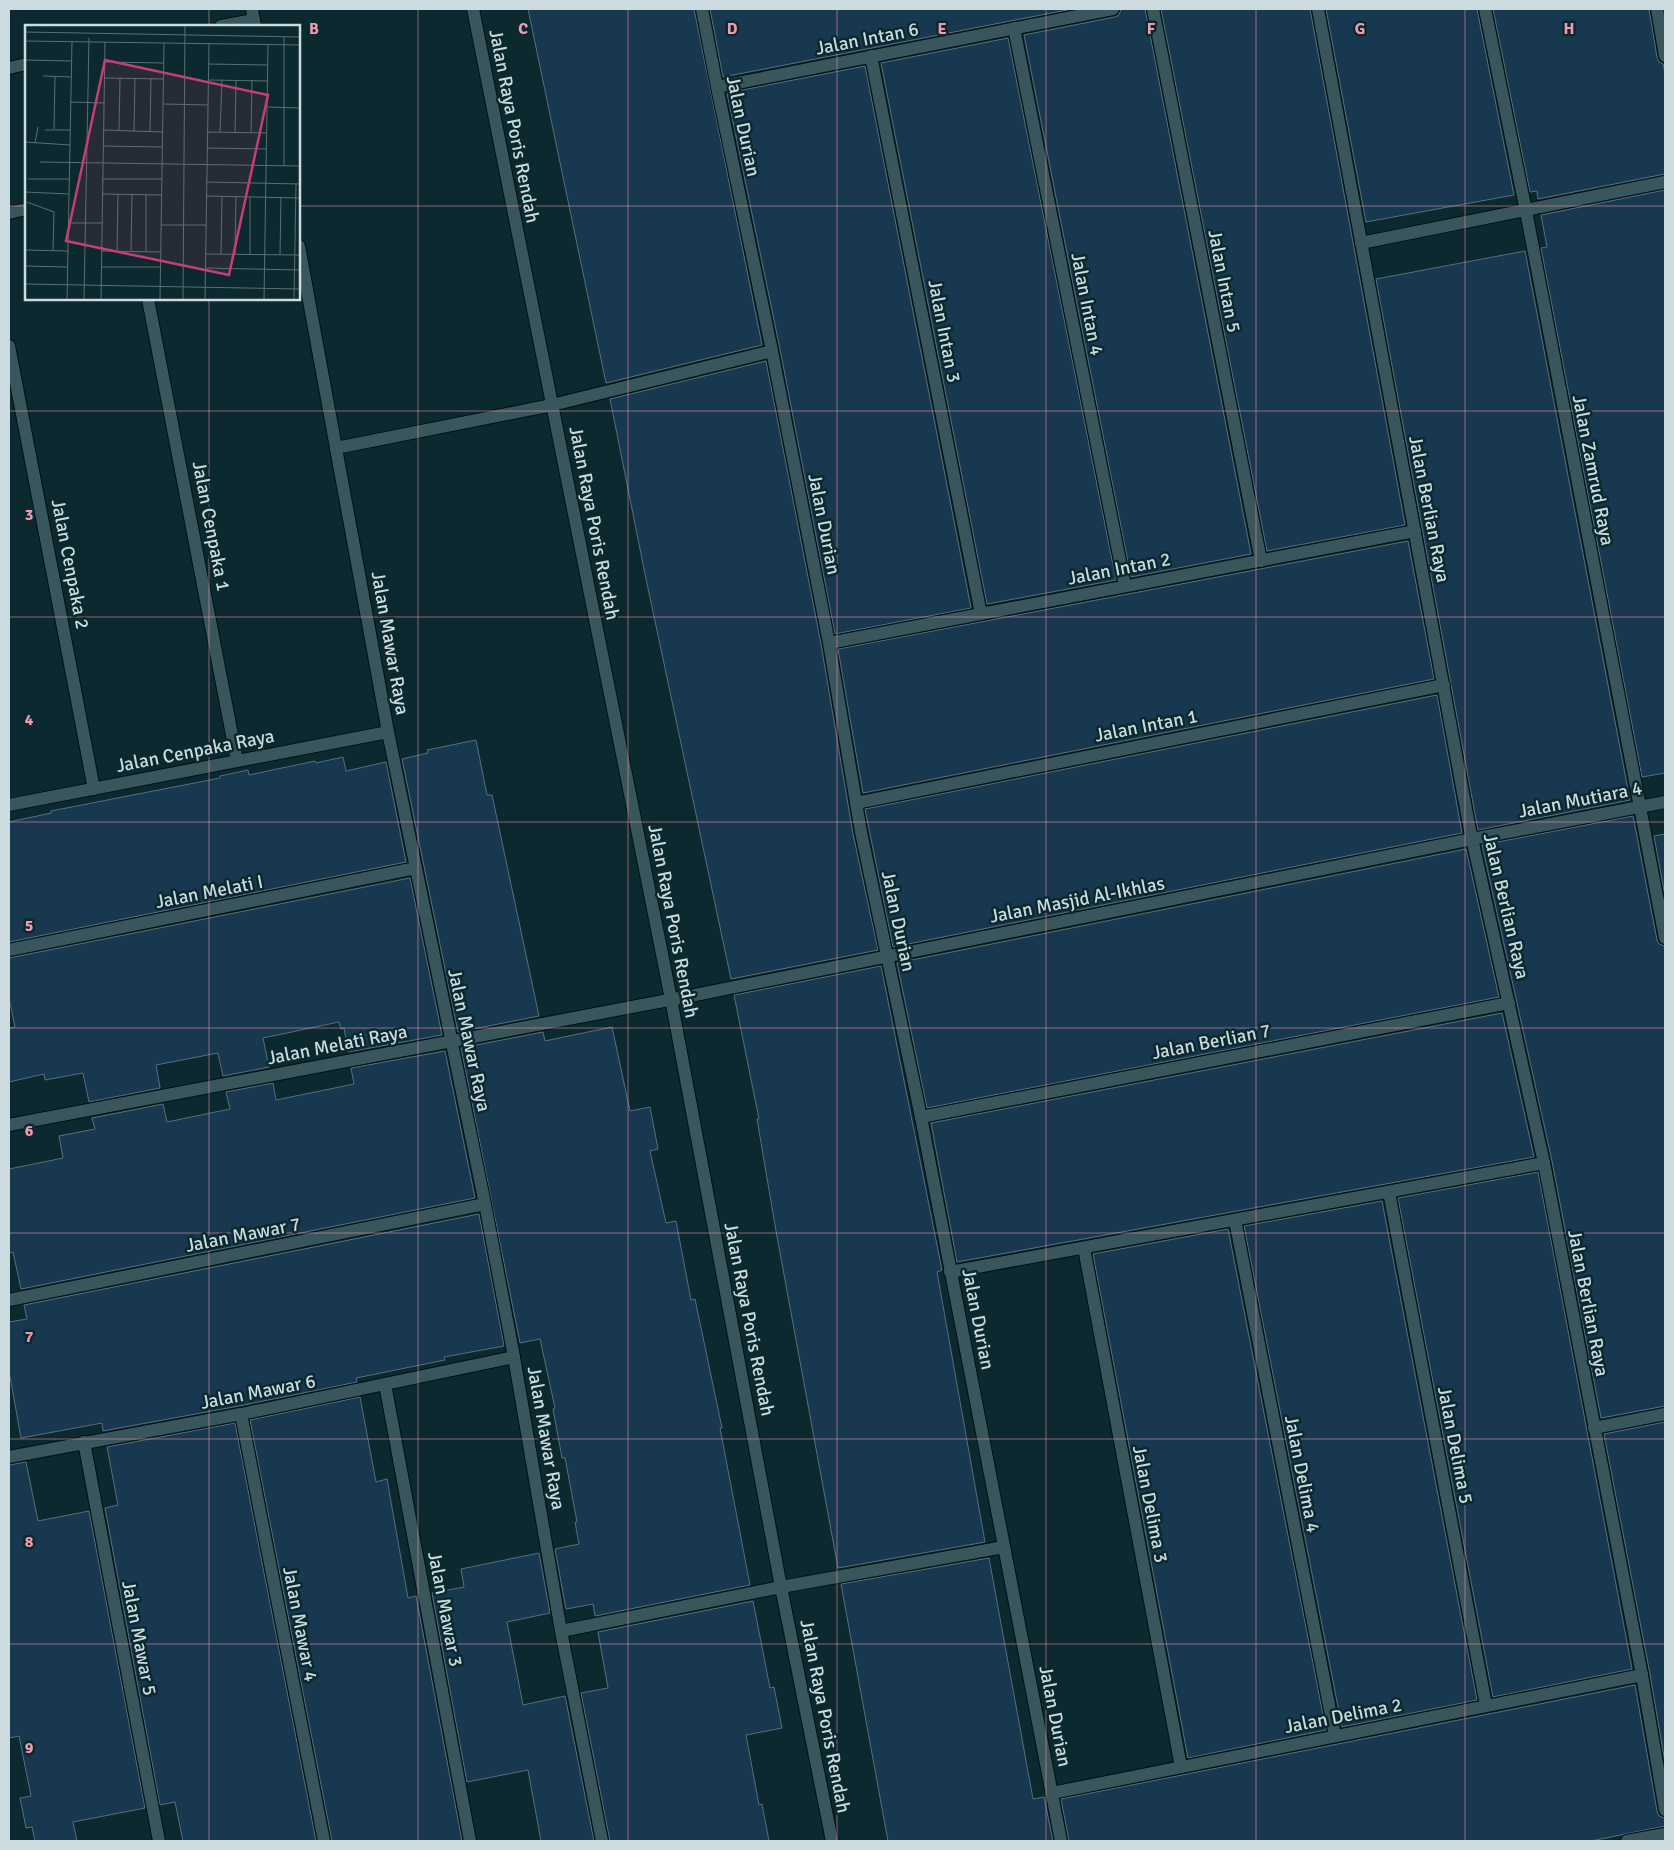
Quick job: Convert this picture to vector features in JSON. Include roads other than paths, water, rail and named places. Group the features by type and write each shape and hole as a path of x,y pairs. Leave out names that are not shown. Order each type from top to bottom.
{"street":[{"name":"Jalan Raya Poris Rendah","path":"473,9 671,999 781,1587 832,1841"},
{"name":"Jalan Durian","path":"702,9 772,351 829,643 856,803 921,1117 1061,1841"},
{"name":"Jalan Intan 6","path":"717,87 1113,9"},
{"name":"Jalan Intan 5","path":"1152,9 1260,560"},
{"name":"Jalan Berlian Raya","path":"1318,9 1472,839 1544,1163 1642,1675 1665,1810"},
{"name":"Jalan Zamrud Raya","path":"1485,9 1526,211 1665,938"},
{"path":"1656,9 1665,56"},
{"path":"225,25 253,18"},
{"name":"Jalan Intan 4","path":"1014,28 1125,586"},
{"name":"Jalan Intan 3","path":"872,56 981,614"},
{"path":"9,68 25,64"},
{"path":"1361,243 1665,182"},
{"path":"9,213 25,209"},
{"name":"Jalan Mawar Raya","path":"300,251 388,732 485,1204 514,1357 561,1631 602,1841"},
{"name":"Jalan Cenpaka 1","path":"148,300 237,761"},
{"name":"Jalan Cenpaka 2","path":"9,346 94,789"},
{"path":"336,448 552,405 772,351"},
{"name":"Jalan Intan 2","path":"829,643 1416,531"},
{"name":"Jalan Intan 1","path":"856,803 1444,685"},
{"name":"Jalan Cenpaka Raya","path":"9,805 388,732"},
{"name":"Jalan Mutiara 4","path":"1472,839 1665,802"},
{"name":"Jalan Masjid Al-Ikhlas","path":"671,999 1472,839"},
{"name":"Jalan Melati I","path":"9,950 416,868"},
{"name":"Jalan Melati Raya","path":"9,1125 671,999"},
{"name":"Jalan Berlian 7","path":"921,1117 1509,1003"},
{"path":"950,1272 1544,1163"},
{"name":"Jalan Delima 5","path":"1389,1192 1486,1705"},
{"name":"Jalan Mawar 7","path":"9,1300 485,1204"},
{"name":"Jalan Delima 4","path":"1235,1220 1335,1736"},
{"name":"Jalan Delima 3","path":"1084,1248 1181,1767"},
{"name":"Jalan Mawar 6","path":"9,1457 241,1414 514,1357"},
{"name":"Jalan Mawar 3","path":"385,1384 470,1841"},
{"name":"Jalan Mawar 4","path":"241,1414 324,1841"},
{"path":"1594,1428 1665,1414"},
{"name":"Jalan Mawar 5","path":"84,1442 159,1841"},
{"path":"561,1631 781,1587 1004,1547"},
{"name":"Jalan Delima 2","path":"1052,1793 1642,1675"},
{"path":"1627,1841 1665,1834"}]}
